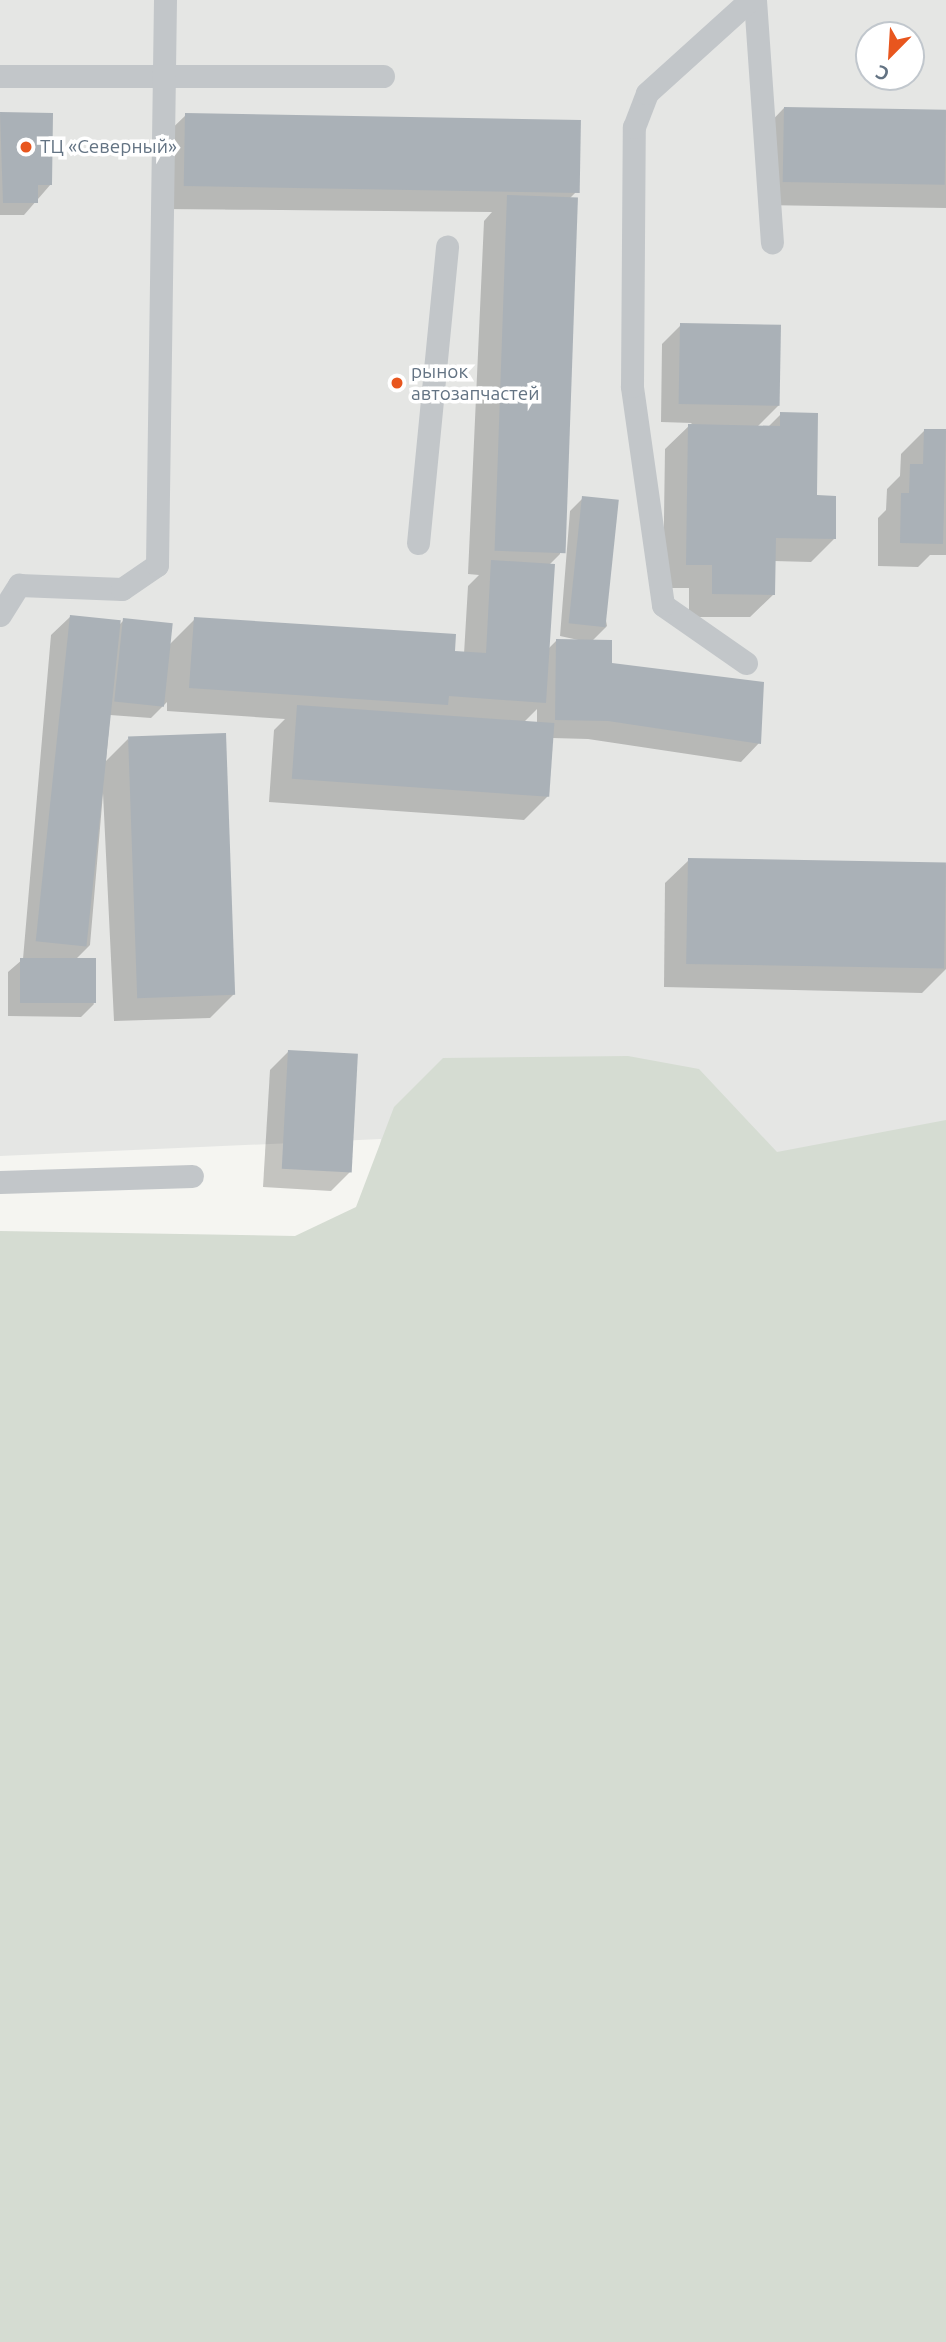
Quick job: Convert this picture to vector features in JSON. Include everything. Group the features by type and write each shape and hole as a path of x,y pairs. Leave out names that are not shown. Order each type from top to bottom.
{"lane":[{"path":"0,615 19,584 122,589 157,565 165,0"},
{"path":"753,0 772,242"},
{"path":"746,663 663,605 632,372 634,127 647,93 753,0"},
{"path":"0,76 383,76"},
{"path":"418,543 447,246"},
{"path":"0,1182 192,1176"}],"shaded area":[{"name":"рынок автозапчастей","path":"0,0 946,0 946,1312 365,1267 381,1139 0,1156"},
{"path":"628,1056 699,1069 777,1152 946,1120 946,2342 0,2342 0,1231 295,1236 356,1207 394,1107 443,1058"}],"building":[{"path":"784,107 946,110 945,185 783,182"},
{"name":"ТЦ «Северный»","path":"0,112 53,113 52,185 38,185 38,203 3,203"},
{"path":"185,113 581,120 580,193 184,186"},
{"path":"507,195 578,197 566,553 495,551"},
{"path":"680,323 781,325 780,406 679,404"},
{"path":"780,412 818,413 817,495 836,496 836,539 776,538 775,595 712,594 712,565 686,565 688,424 780,426"},
{"path":"924,429 946,429 943,544 900,543 901,493 909,493 910,464 923,464"},
{"path":"582,496 619,500 605,627 569,623"},
{"path":"491,560 555,564 546,703 449,696 448,705 189,688 194,617 456,634 455,651 486,653"},
{"path":"70,615 121,620 86,947 36,941"},
{"path":"123,618 173,623 164,707 114,702"},
{"path":"556,639 612,640 612,663 764,682 761,744 608,721 555,720"},
{"path":"297,705 554,723 549,797 292,779"},
{"path":"226,733 235,995 137,998 128,736"},
{"path":"688,858 946,863 944,968 686,964"},
{"path":"20,958 96,958 96,1003 20,1003"},
{"path":"288,1050 358,1054 352,1173 282,1169"}],"place":[{"name":"ТЦ «Северный»","path":"26,147"},
{"name":"рынок автозапчастей","path":"397,383"}]}
